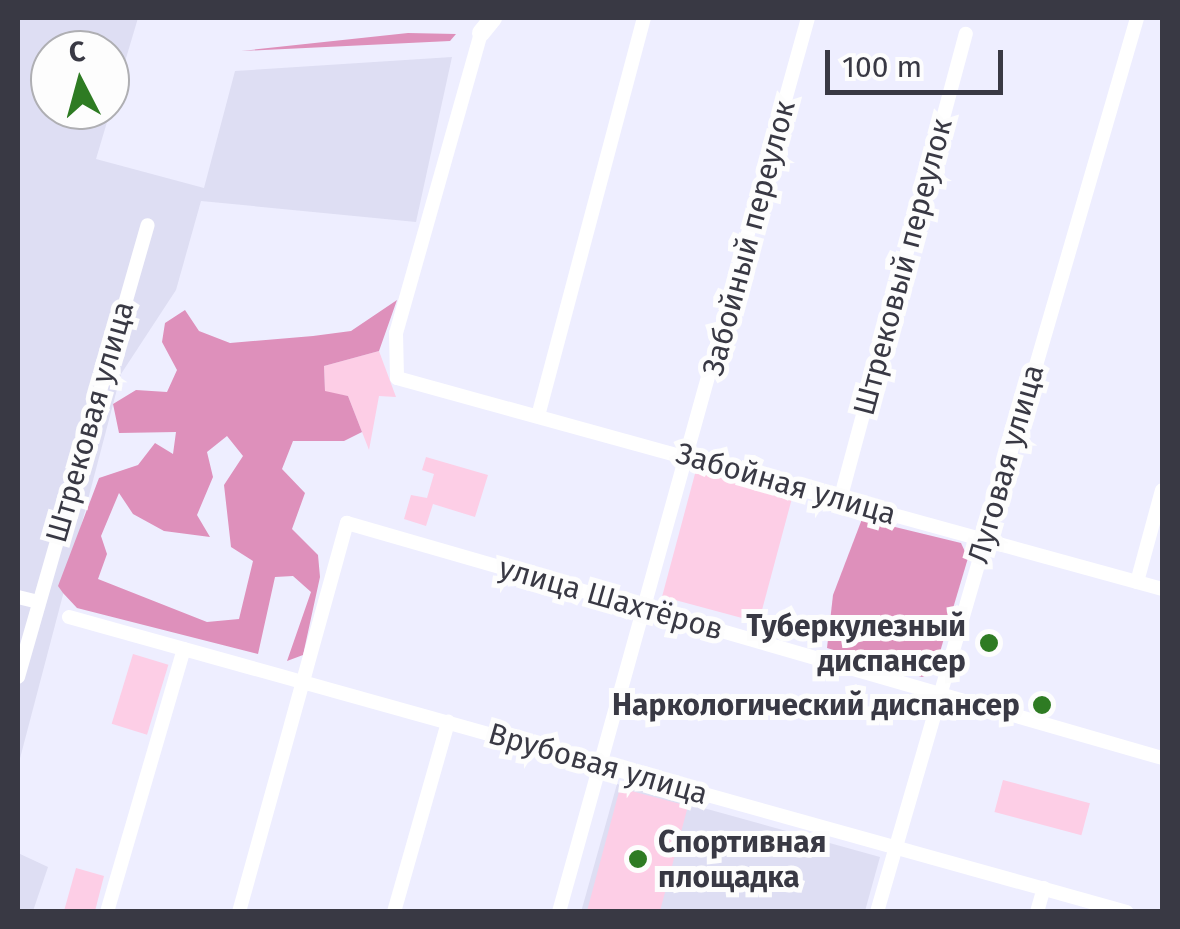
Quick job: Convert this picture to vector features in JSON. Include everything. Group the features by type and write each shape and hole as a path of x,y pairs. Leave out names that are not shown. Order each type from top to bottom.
{"street":[{"path":"482,33 493,18"},
{"path":"538,416 644,18"},
{"name":"Забойный переулок","path":"560,912 690,458 808,18"},
{"name":"Луговая улица","path":"877,912 937,692 1138,18"},
{"name":"Забойная улица","path":"482,33 396,333 397,378 1162,589"},
{"name":"Штрековый переулок","path":"840,500 966,34"},
{"name":"Штрековая улица","path":"18,677 148,225"},
{"path":"1136,582 1162,490"},
{"name":"улица Шахтёров","path":"303,683 347,523 1162,758"},
{"path":"18,597 38,602"},
{"name":"Врубовая улица","path":"69,617 1127,912"},
{"path":"107,912 184,648"},
{"path":"238,912 303,683"},
{"path":"394,912 448,722"},
{"path":"1037,912 1044,888"}],"shaded area":[{"path":"18,18 138,18 130,45 130,30 30,30 30,130 105,130 96,159 204,188 235,71 452,57 416,222 201,201 176,290 121,374 18,766"},
{"path":"408,33 456,34 450,41 241,51"},
{"path":"397,300 379,351 324,366 325,391 348,396 362,432 344,441 293,441 282,469 305,493 292,529 318,555 320,577 303,655 287,661 311,592 293,576 275,577 258,654 77,608 58,586 99,478 138,465 155,443 173,454 176,432 119,433 113,404 136,390 167,392 177,370 162,342 165,323 185,310 199,331 230,343 351,331","holes":["227,436 243,456 224,485 231,547 253,561 239,619 207,622 98,579 107,554 101,536 119,493 133,514 164,531 210,537 197,515 213,477 207,452"]},
{"path":"379,351 396,397 379,396 369,450 348,396 325,392 324,366"},
{"path":"426,457 488,475 475,517 433,504 426,526 404,519 411,495 427,498 434,474 422,470"},
{"path":"696,470 793,496 759,622 662,597"},
{"path":"862,519 961,543 968,558 934,672 922,677 827,648 833,595"},
{"path":"133,654 168,665 147,735 112,724"},
{"path":"1003,780 1090,803 1081,835 994,812"},
{"path":"617,784 880,857 865,911 581,912"},
{"name":"Спортивная площадка","path":"620,788 688,806 660,911 587,911"},
{"path":"18,853 48,867 33,911 18,911"},
{"path":"76,868 104,876 95,911 64,911"}],"place":[{"name":"Туберкулезный диспансер","path":"989,643"},
{"name":"Наркологический диспансер","path":"1042,705"},
{"name":"Спортивная площадка","path":"638,859"}]}
